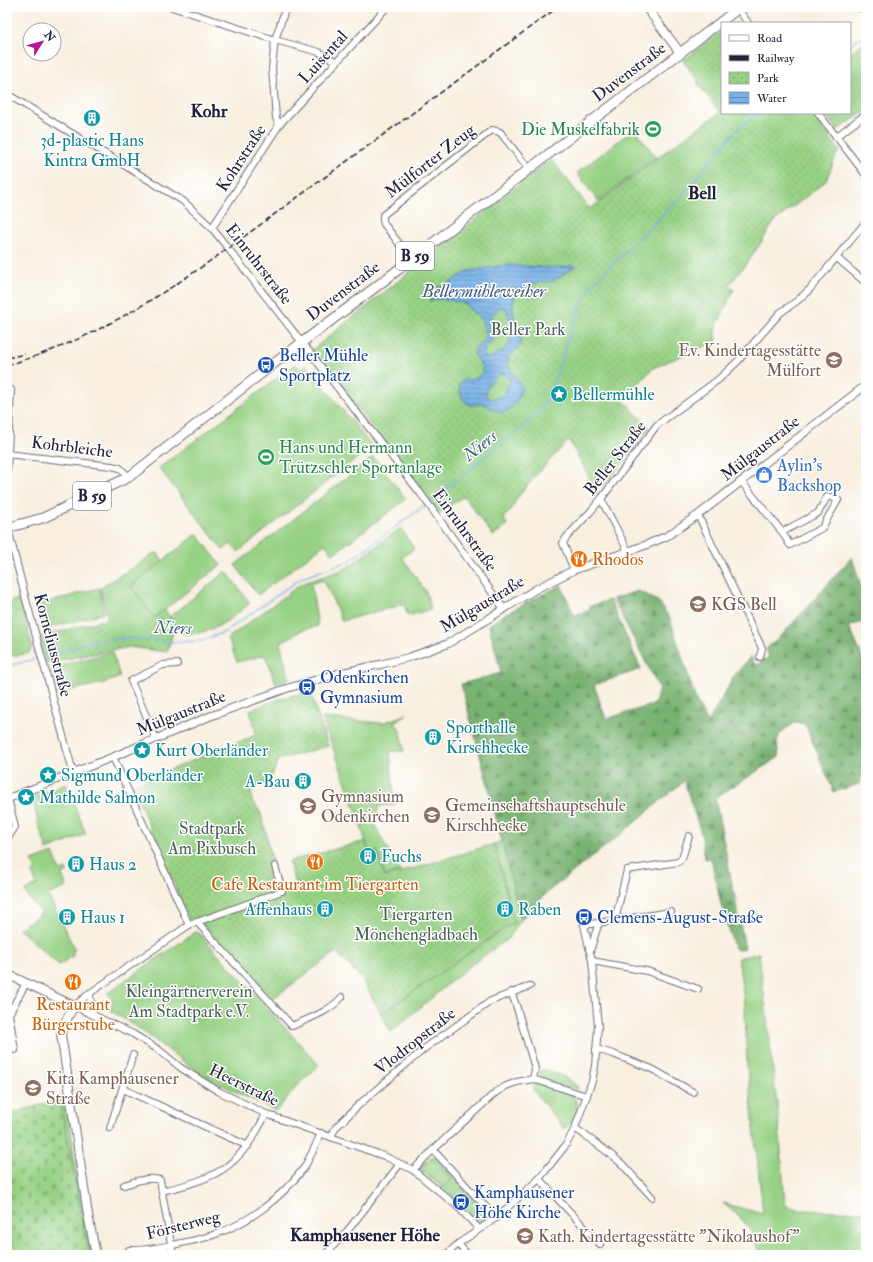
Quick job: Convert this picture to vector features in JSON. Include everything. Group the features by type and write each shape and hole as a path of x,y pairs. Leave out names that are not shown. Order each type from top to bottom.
{"main road":[{"path":"646,7 680,54"},
{"name":"Duvenstraße","path":"7,527 42,518 129,477 266,369 739,8"},
{"path":"7,974 74,1006 63,1026 61,1034 88,1215 96,1255"}],"street":[{"path":"172,7 318,52 336,62"},
{"name":"Kohrstraße","path":"212,228 279,125 276,118 272,68 275,40 286,7"},
{"name":"Luisental","path":"279,125 387,7"},
{"path":"739,8 747,22"},
{"name":"Einruhrstraße","path":"7,94 183,201 212,228 424,497 504,609"},
{"path":"819,114 866,175"},
{"path":"836,137 866,114"},
{"name":"Mülforter Zeug","path":"411,259 384,224 383,215 492,130 500,132 529,168"},
{"name":"Beller Straße","path":"574,570 563,543 591,512 657,425 721,377 738,361 780,313 797,301 810,289 866,222"},
{"path":"837,258 866,283"},
{"name":"Mülgaustraße","path":"7,799 113,757 208,716 304,682 382,664 435,648 468,632 536,589 574,570 667,536 698,515 866,385"},
{"path":"7,473 11,390"},
{"name":"Kohrbleiche","path":"7,454 112,466 120,468 129,477"},
{"path":"741,481 790,544 822,528 838,500 832,497 827,497 818,513 782,532"},
{"path":"601,499 628,551"},
{"path":"698,515 762,648 760,657"},
{"name":"Korneliusstraße","path":"7,527 24,596 74,772"},
{"path":"156,739 131,681 163,665 177,664"},
{"path":"113,757 189,924"},
{"path":"7,799 15,823 14,830 7,839"},
{"path":"615,920 627,870 678,862 682,858 689,836"},
{"path":"74,1006 90,992 189,924 282,891 275,866"},
{"path":"446,1255 458,1244 496,1218 539,1179 566,1145 575,1128 587,1096 595,1066 598,1026 592,961 584,925 670,912"},
{"path":"196,922 292,1026 334,1005 342,997"},
{"path":"590,952 599,922"},
{"path":"592,961 647,971 698,989"},
{"path":"15,1050 9,1014 26,983"},
{"name":"Vlodropstraße","path":"331,1137 336,1127 413,1057 491,1001 511,992 530,986"},
{"path":"90,992 91,1009 94,1015"},
{"path":"511,992 534,1064 534,1079"},
{"name":"Heerstraße","path":"74,1006 133,1034 159,1050 181,1068 218,1091 266,1114 384,1156 412,1170 457,1206 479,1229"},
{"path":"596,1049 652,1069 693,1092"},
{"path":"110,1128 134,1055"},
{"path":"412,1170 495,1093 506,1086 517,1082 534,1079 587,1096"},
{"path":"123,1089 248,1146"},
{"path":"162,1191 197,1182 225,1169 248,1146 266,1114"},
{"path":"575,1128 622,1164 652,1197"},
{"name":"Försterweg","path":"129,1250 140,1250 171,1245 216,1234 235,1225 266,1206 279,1195 303,1168 322,1134"},
{"path":"433,1150 496,1218"},
{"path":"325,1255 348,1230 400,1164"},
{"path":"124,1185 139,1180 156,1178 160,1180 173,1255"},
{"path":"539,1179 600,1244"},
{"path":"458,1244 468,1255"}],"green space":[{"path":"721,31 721,110 719,111 698,84 698,80 683,61"},
{"path":"866,41 866,111 837,130 825,114 851,114 851,52"},
{"name":"Beller Park","path":"721,112 721,114 813,114 840,151 836,156 826,181 775,221 750,259 729,285 734,289 715,330 717,341 653,368 623,400 650,428 606,483 595,488 569,440 521,493 509,512 503,517 507,525 493,536 464,496 439,513 312,350 551,159 590,209 674,145"},
{"path":"634,129 656,157 598,201 577,173"},
{"name":"Hans und Hermann Trützschler Sportanlage","path":"296,364 300,369 306,365 372,446 238,552 231,544 223,550 159,468"},
{"path":"373,457 406,499 333,554 325,544 258,595 235,565"},
{"path":"401,528 414,549 402,557 426,592 431,609 408,616 404,604 342,621 324,580 311,584 318,626 302,630 280,643 289,678 276,684 265,655 237,662 228,638 301,584 345,569"},
{"path":"197,534 221,565 154,618 131,586"},
{"path":"157,552 163,561 131,586 154,618 165,610 175,626 167,652 129,647 45,663 39,637 108,619 100,588"},
{"path":"852,557 866,604 866,621 849,626 866,666 866,703 861,705 866,720 866,775 862,777 859,784 834,792 805,724 796,722 780,733 777,742 779,757 715,798 745,948 737,950 734,947 721,904 711,858 705,859 701,833 684,781 621,834 550,890 521,920 490,793 461,684 501,673 489,625 505,614 561,585 574,615 590,610 590,606 610,600 641,669 594,685 606,719 655,704 659,688 613,599 638,591 647,595 659,602 670,619 696,700 708,723 734,676 751,656 756,665 769,657 766,649 782,635"},
{"path":"226,571 250,603 227,621 212,629 204,632 184,634 175,626 170,617"},
{"path":"99,588 104,613 42,630 37,605"},
{"path":"20,599 32,646 29,653 7,657 7,602"},
{"path":"112,652 120,677 107,682 59,693 51,668"},
{"name":"Stadtpark Am Pixbusch","path":"310,691 328,746 278,760 270,781 256,787 251,793 252,801 260,811 275,874 284,894 296,889 289,861 366,841 369,852 377,851 385,877 494,844 514,922 381,1014 362,979 336,952 272,999 203,925 191,924 132,785 256,735 250,710 279,699"},
{"path":"407,714 395,722 401,732 404,751 390,751 395,805 379,806 374,824 400,872 385,876 378,851 369,852 356,810 322,718 383,723"},
{"path":"66,784 86,834 47,850 32,798"},
{"path":"502,841 521,920 509,938 468,967 391,1032 381,1014 514,922 494,844"},
{"path":"53,853 60,871 66,869 67,873 62,875 67,887 48,895 75,950 72,952 74,955 59,965 19,929 42,913 29,899 25,891 37,885 32,873 36,871 32,861"},
{"name":"Kleingärtnerverein Am Stadtpark e.V.","path":"197,931 319,1065 300,1083 276,1111 203,1076 140,1029 111,1011 113,1000 107,993"},
{"path":"759,953 778,1112 785,1205 800,1210 866,1212 866,1255 760,1255 751,1231 747,1225 737,1214 723,1203 763,1214 747,1070 745,1007 738,958"},
{"path":"546,1070 569,1080 578,1089 561,1086 549,1081 541,1075 539,1071"},
{"path":"536,1084 548,1086 574,1095 573,1097 578,1106 572,1121 567,1127 564,1129 533,1089"},
{"path":"66,1097 78,1181 92,1255 90,1255 83,1224 60,1099"},
{"path":"60,1099 90,1255 7,1255 7,1115"},
{"path":"432,1156 435,1156 486,1212 488,1218 485,1221 481,1222 474,1218 461,1200 459,1201 418,1169"},
{"path":"430,1159 437,1162 452,1180 445,1187 426,1173 422,1168"}],"water":[{"name":"Bellermühleweiher","path":"506,265 548,268 572,265 576,266 552,281 528,286 516,295 513,310 520,335 521,345 509,356 508,364 522,388 514,405 507,411 498,412 484,404 468,404 465,402 460,391 459,385 463,380 477,378 483,370 474,355 474,350 487,336 480,317 471,311 466,304 443,299 429,301 438,292 438,287 444,286 468,271","holes":["500,307 505,308 511,322 509,344 502,351 489,358 485,357 484,350 493,339 495,333 489,324 489,321","499,374 504,374 510,380 504,396 489,399 486,393 488,385"]}],"waterway":[{"name":"Niers","path":"851,44 866,33"},
{"name":"Niers","path":"430,502 530,420 547,400 581,305 593,284 680,198 736,130 758,114"},
{"name":"Niers","path":"44,657 93,641 130,638 172,642 200,641 225,632 301,578 349,561 427,504"},
{"name":"Niers","path":"7,666 40,658"},
{"path":"324,889 340,887"}],"railway":[{"path":"7,365 48,351 88,334 127,314 164,292 236,243 558,7"},
{"path":"7,358 25,354"}],"place":[{"name":"3d-plastic Hans Kintra GmbH","path":"92,118"},
{"name":"Die Muskelfabrik","path":"653,129"},
{"name":"Ev. Kindertagesstätte Mülfort","path":"834,360"},
{"name":"Beller Mühle Sportplatz","path":"266,365"},
{"name":"Bellermühle","path":"559,394"},
{"name":"Hans und Hermann Trützschler Sportanlage","path":"266,457"},
{"name":"Aylin's Backshop","path":"764,475"},
{"name":"Rhodos","path":"579,559"},
{"name":"KGS Bell","path":"698,604"},
{"name":"Odenkirchen Gymnasium","path":"307,687"},
{"name":"Sporthalle Kirschhecke","path":"433,737"},
{"name":"Kurt Oberländer","path":"142,750"},
{"name":"Sigmund Oberländer","path":"48,775"},
{"name":"A-Bau","path":"303,781"},
{"name":"Mathilde Salmon","path":"26,797"},
{"name":"Gymnasium Odenkirchen","path":"308,806"},
{"name":"Gemeinschaftshauptschule Kirschhecke","path":"432,815"},
{"name":"Fuchs","path":"368,856"},
{"name":"Cafe Restaurant im Tiergarten","path":"315,862"},
{"name":"Haus 2","path":"76,864"},
{"name":"Affenhaus","path":"325,909"},
{"name":"Raben","path":"505,909"},
{"name":"Haus 1","path":"67,917"},
{"name":"Clemens-August-Straße","path":"584,917"},
{"name":"Restaurant Bürgerstube","path":"73,982"},
{"name":"Kita Kamphausener Straße","path":"33,1088"},
{"name":"Kamphausener Höhe Kirche","path":"461,1202"},
{"name":"Kath. Kindertagesstätte \"Nikolaushof\"","path":"525,1236"}],"district":[{"name":"Kohr","path":"209,111"},
{"name":"Bell","path":"702,193"},
{"name":"Kamphausener Höhe","path":"365,1235"}],"park label":[{"name":"Tiergarten Mönchengladbach","path":"416,924"}]}
